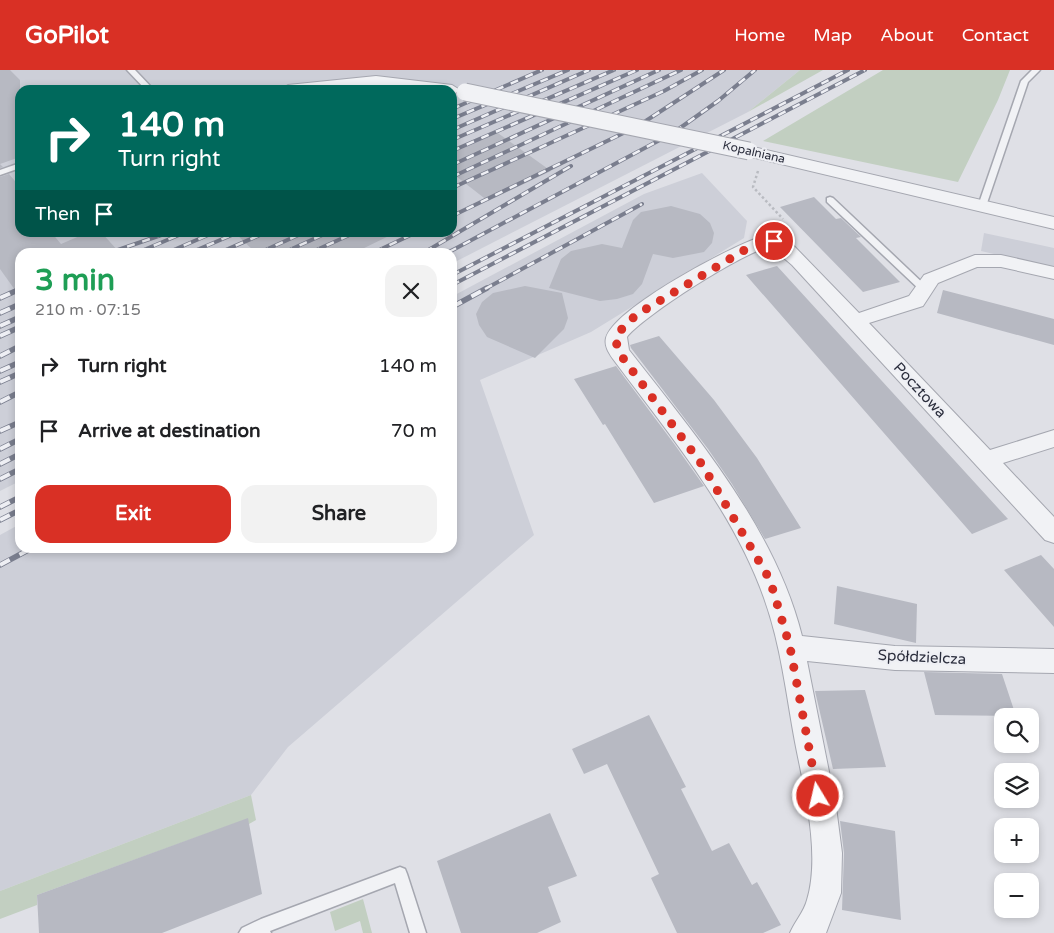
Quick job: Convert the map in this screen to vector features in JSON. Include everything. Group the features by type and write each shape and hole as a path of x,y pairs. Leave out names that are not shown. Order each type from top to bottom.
{"street":[{"name":"Kopalniana","path":"337,85 376,81 408,85"},
{"name":"Kopalniana","path":"457,91 749,151 1054,223"},
{"name":"Pocztowa","path":"779,230 788,249 1054,533"},
{"path":"779,230 764,241 748,248 636,315 621,330 616,342 620,354 703,466 756,552 775,593 790,647 816,783 826,869 822,903 817,916 806,933"},
{"path":"855,321 916,301 927,283 936,276 980,260 1001,261 1054,273"},
{"path":"985,460 1054,438"},
{"name":"Spółdzielcza","path":"790,647 895,658 1054,661"}],"lane":[{"path":"131,70 145,85"},
{"path":"982,206 1025,82 1036,70"},
{"path":"0,173 15,168"},
{"path":"830,200 924,289"},
{"path":"247,933 262,930 400,874 418,933"}],"path":[{"path":"753,187 779,230"}],"shaded area":[{"path":"0,70 800,70 748,112 457,261 457,248 15,248 15,484 0,491"},
{"path":"702,173 747,221 744,238 591,332 480,380 534,535 288,747 251,795 0,891 0,535 15,527 15,553 457,553 457,294 644,194"},
{"path":"984,233 1054,248 1054,268 981,251"}],"green space":[{"path":"800,70 823,70 748,112"},
{"path":"883,70 1010,70 998,100 958,182 763,141"},
{"path":"251,795 256,820 249,824 247,819 37,895 37,905 0,919 0,891"},
{"path":"363,899 372,933 363,933 360,921 335,931 330,912"}],"building":[{"path":"0,70 10,70 20,80 20,85 15,85 15,159 0,164"},
{"path":"495,131 551,171 488,201 457,177 457,148"},
{"path":"9,174 15,181 15,237 55,237 61,244 77,237 106,237 115,248 15,248 15,290 0,269 0,177"},
{"path":"814,197 836,219 841,218 861,237 856,238 900,282 863,292 780,207"},
{"path":"671,206 700,214 710,223 714,233 712,243 704,252 673,258 653,254 642,284 633,294 617,299 600,301 549,288 561,259 571,251 602,244 622,248 633,220 641,212"},
{"path":"239,237 387,237 364,248 251,248"},
{"path":"777,266 1008,519 972,534 746,275"},
{"path":"525,286 562,293 568,318 564,329 535,358 487,337 479,325 476,314 482,302 493,293"},
{"path":"943,290 1054,319 1054,345 937,313"},
{"path":"659,336 714,400 757,458 801,528 765,539 732,484 708,449 631,348 630,345"},
{"path":"616,366 704,486 654,503 605,424 603,425 574,379"},
{"path":"1041,555 1054,569 1054,627 1004,570"},
{"path":"837,586 917,604 916,643 834,624"},
{"path":"924,672 1002,674 1013,708 994,708 994,716 935,715"},
{"path":"865,690 886,767 833,769 815,691"},
{"path":"649,715 686,787 681,789 712,851 729,843 752,885 757,882 781,925 763,933 677,933 651,878 659,874 607,764 584,774 572,749"},
{"path":"550,813 577,876 548,887 561,922 537,933 461,933 437,861"},
{"path":"248,818 262,894 162,933 39,933 37,895"},
{"path":"840,821 895,831 901,920 842,910 844,853"}],"railway":[{"path":"457,107 542,70"},
{"path":"457,117 568,70"},
{"path":"457,128 589,70"},
{"path":"457,138 614,70"},
{"path":"457,149 637,70"},
{"path":"457,163 659,70"},
{"path":"457,175 681,70"},
{"path":"457,186 664,91 702,70"},
{"path":"457,214 638,126 724,70"},
{"path":"457,248 673,133 718,101 755,70"},
{"path":"457,272 848,70"},
{"path":"457,282 865,70"},
{"path":"457,233 571,166"},
{"path":"485,289 642,204"},
{"path":"124,248 156,237"},
{"path":"148,248 174,237"},
{"path":"178,248 204,237"},
{"path":"201,248 227,237"},
{"path":"230,248 256,237"},
{"path":"270,248 294,237"},
{"path":"294,248 318,237"},
{"path":"321,248 345,237"},
{"path":"383,248 406,237"},
{"path":"432,248 450,237"},
{"path":"457,304 487,288"},
{"path":"0,298 15,291"},
{"path":"0,313 15,306"},
{"path":"0,326 15,319"},
{"path":"0,336 15,329"},
{"path":"0,356 15,348"},
{"path":"0,371 15,364"},
{"path":"0,382 15,375"},
{"path":"0,402 15,394"},
{"path":"0,431 15,424"},
{"path":"0,449 15,442"},
{"path":"0,464 15,456"},
{"path":"0,479 15,472"},
{"path":"0,507 15,500"},
{"path":"0,520 15,512"},
{"path":"0,565 23,553"}],"route":[{"path":"774,241 759,242 636,315 629,320 617,336 616,346 714,482 756,552 770,580 780,608 790,647 818,796"}]}
